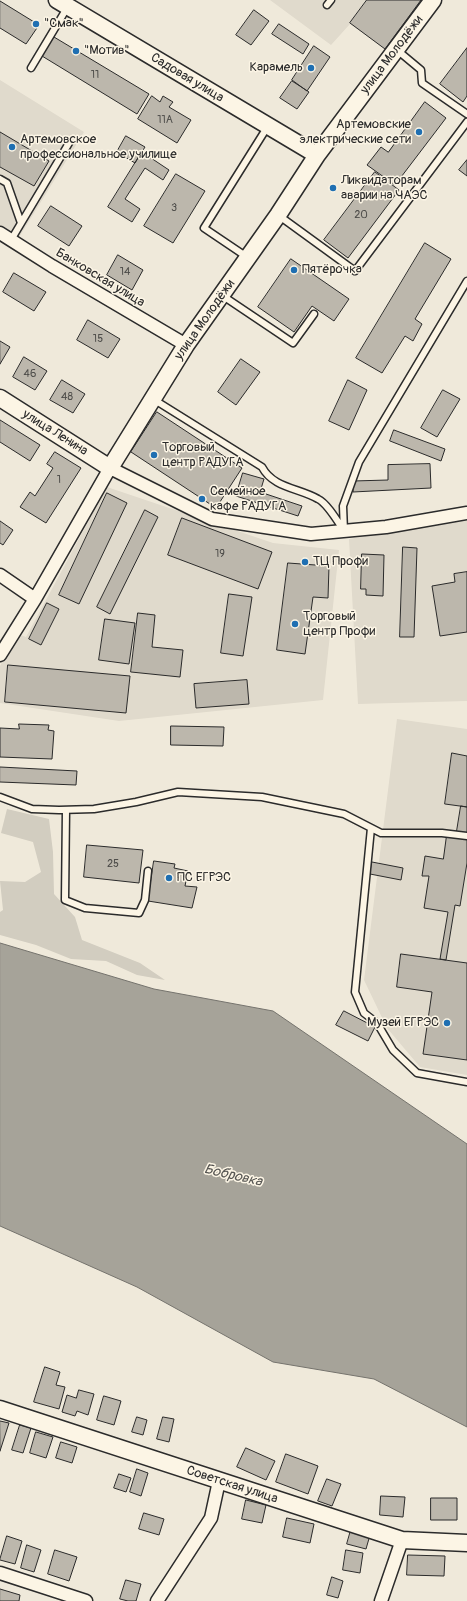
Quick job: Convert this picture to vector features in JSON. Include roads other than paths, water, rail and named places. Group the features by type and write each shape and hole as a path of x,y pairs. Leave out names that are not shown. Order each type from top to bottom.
{"street":[{"name":"улица Молодёжи","path":"0,655 35,599 110,468 186,345 278,215 317,155 433,0"},
{"name":"Садовая улица","path":"63,3 317,155"},
{"name":"Банковская улица","path":"0,233 52,266 186,345"},
{"name":"улица Ленина","path":"0,398 110,468"},
{"path":"110,468 212,519 311,534 386,527 467,513"},
{"path":"0,575 35,599"},
{"name":"Советская улица","path":"0,1409 402,1540 467,1543"},
{"path":"157,1601 211,1518 220,1481"},
{"path":"381,1601 402,1540"},
{"path":"0,1574 86,1601"}],"lane":[{"path":"31,68 63,3"},
{"path":"397,50 421,70 422,83 467,114"},
{"path":"278,215 356,271 467,122"},
{"path":"247,258 204,228 268,126"},
{"path":"11,240 69,143"},
{"path":"0,179 7,183 21,223"},
{"path":"344,531 343,506 359,462 467,281"},
{"path":"221,295 293,343 314,314"},
{"path":"153,399 262,467 266,474 277,483 320,499 344,531"},
{"path":"0,797 32,809 66,810 94,809 136,802 178,792 262,797 344,814 381,833 442,833 467,836"},
{"path":"66,810 65,900 85,908 139,913 145,900 148,871"},
{"path":"371,828 355,992 364,1012 377,1023 393,1050 418,1073 467,1082"}],"water":[{"name":"Бобровка","path":"0,943 154,989 273,1011 467,1144 467,1427 374,1379 273,1362 137,1287 0,1226"}],"place":[{"name":"\"Смак\"","path":"36,24"},
{"name":"\"Мотив\"","path":"76,51"},
{"name":"Карамель","path":"311,68"},
{"name":"Артемовские электрические сети","path":"419,132"},
{"name":"Артемовское профессиональное училище","path":"12,147"},
{"name":"Ликвидаторам аварии на ЧАЭС","path":"333,188"},
{"name":"Пятёрочка","path":"294,270"},
{"name":"Торговый центр РАДУГА","path":"154,455"},
{"name":"Семейное кафе РАДУГА","path":"202,499"},
{"name":"ТЦ Профи","path":"305,562"},
{"name":"Торговый центр Профи","path":"295,624"},
{"name":"ПС ЕГРЭС","path":"169,878"},
{"name":"Музей ЕГРЭС","path":"447,1023"}]}
